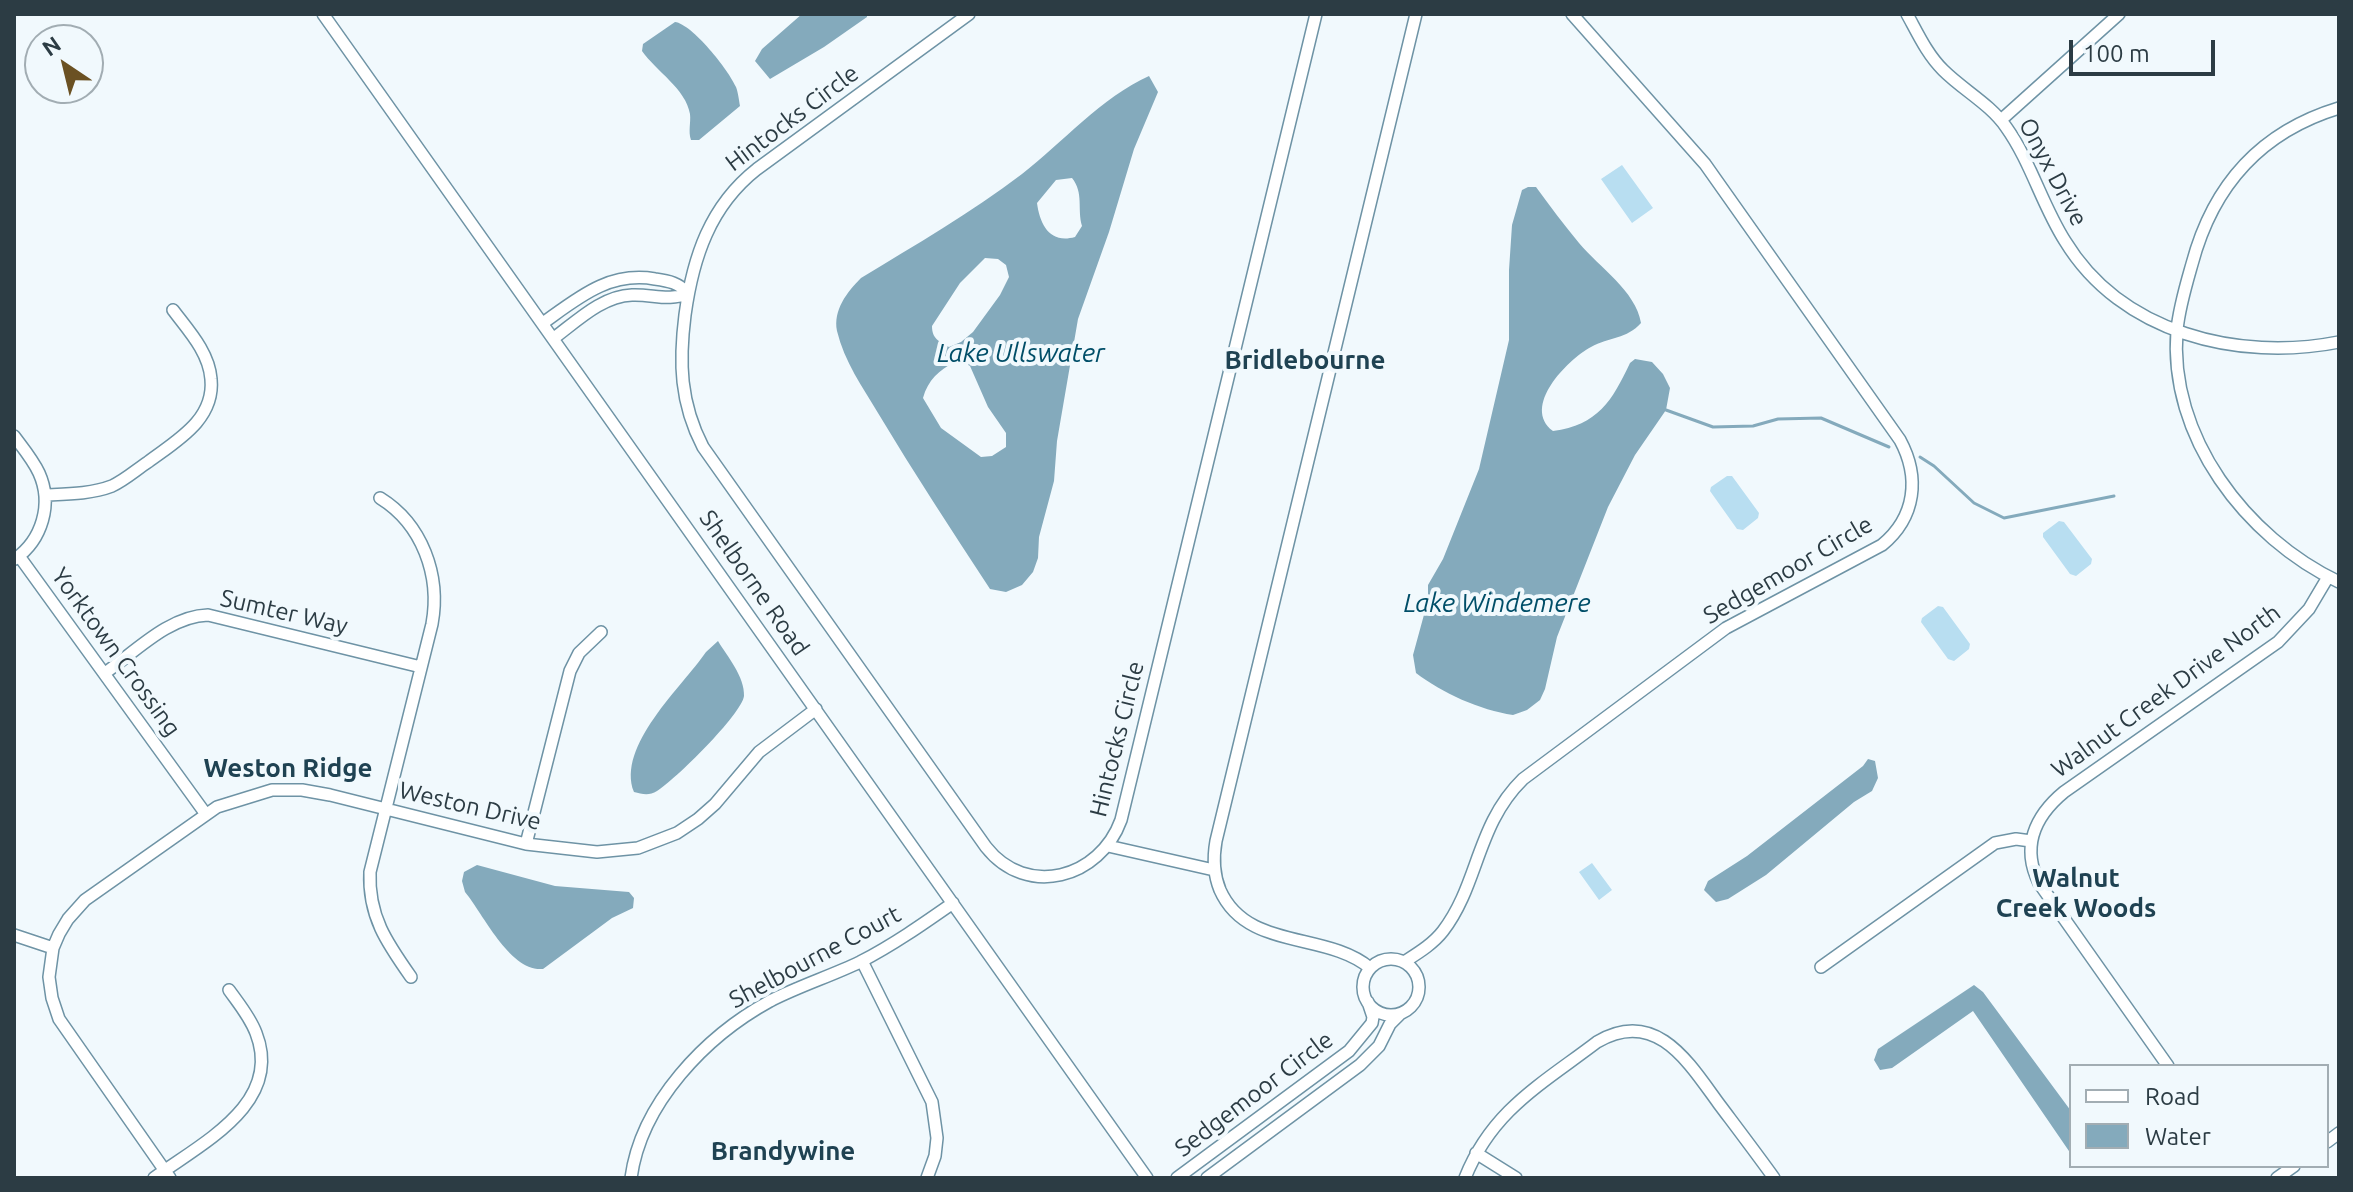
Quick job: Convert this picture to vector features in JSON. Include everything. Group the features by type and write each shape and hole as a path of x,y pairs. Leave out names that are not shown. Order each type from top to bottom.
{"street":[{"name":"Shelborne Road","path":"323,14 1147,1178"},
{"name":"Hintocks Circle","path":"969,14 742,182 720,208 706,232 694,267 688,293 681,369 686,404 697,434 986,847 1008,867 1047,876 1075,871 1094,860 1108,846 1121,820 1316,14"},
{"path":"1370,968 1350,954 1309,941 1268,933 1250,925 1225,899 1214,870 1216,841 1416,14"},
{"name":"Sedgemoor Circle","path":"1404,962 1446,927 1491,821 1523,779 1726,628 1882,545 1901,525 1912,497 1911,462 1888,422 1705,164 1572,14"},
{"name":"Onyx Drive","path":"1907,14 1927,50 1943,70 2001,120 2061,235 2081,266 2100,285 2130,307 2177,331 2228,344 2256,348 2299,348 2339,342"},
{"path":"2001,120 2119,14"},
{"path":"2334,580 2290,552 2260,526 2211,467 2185,409 2179,378 2177,331 2197,243 2223,189 2253,155 2280,134 2339,108"},
{"path":"543,323 588,291 611,281 648,277 678,282 688,293 675,300 641,295 617,297 595,308 554,338"},
{"path":"45,495 93,491 118,483 185,435 201,417 210,393 210,372 203,352 173,310"},
{"path":"14,436 37,470 45,495 40,529 16,558"},
{"path":"380,498 395,507 419,537 429,562 434,613 372,860 371,899 382,934 411,977"},
{"name":"Yorktown Crossing","path":"16,558 105,673 205,813"},
{"name":"Walnut Creek Drive North","path":"2031,841 2042,813 2056,799 2289,632 2334,580"},
{"name":"Sumter Way","path":"105,673 176,623 208,615 421,667"},
{"path":"526,844 570,671 579,653 601,632"},
{"name":"Weston Drive","path":"167,1174 59,1019 49,977 53,948 78,906 205,813 247,796 287,789 330,795 526,844 597,852 638,848 659,841 698,819 715,804 759,752 816,709"},
{"path":"1821,967 1995,843 2016,839 2031,841 2031,859 2039,883 2167,1064"},
{"path":"1108,846 1214,870"},
{"name":"Shelbourne Court","path":"631,1178 640,1141 675,1083 704,1051 736,1023 771,1001 862,961 953,903"},
{"path":"14,935 53,948"},
{"path":"1382,960 1404,962 1415,972 1420,985 1417,1000 1400,1014 1379,1012 1368,1002 1363,989 1370,968 1382,960"},
{"path":"862,961 936,1113 936,1148 927,1178"},
{"path":"154,1178 167,1174 230,1122 244,1109 256,1089 261,1064 258,1038 229,990"},
{"name":"Sedgemoor Circle","path":"1177,1178 1359,1042 1372,1023 1368,1002"},
{"name":"Sedgemoor Circle","path":"1207,1178 1360,1065 1379,1046 1390,1024 1400,1014"},
{"path":"1465,1178 1476,1153 1495,1124 1514,1105 1597,1042 1619,1033 1643,1033 1679,1051 1774,1178"},
{"path":"1476,1153 1516,1178"}],"shaded area":[{"path":"1622,165 1653,208 1632,223 1601,179"},
{"path":"1727,476 1732,476 1759,513 1758,518 1743,530 1737,529 1710,491"},
{"path":"2059,521 2064,522 2092,559 2091,564 2076,576 2070,574 2043,537 2043,533"},
{"path":"1938,606 1943,607 1970,644 1969,649 1954,661 1948,659 1921,622"},
{"path":"1592,863 1612,890 1599,900 1579,872"}],"water":[{"path":"802,14 867,14 867,17 770,79 755,61 762,49"},
{"path":"675,22 691,31 718,59 738,94 740,106 699,140 691,140 690,114 683,96 642,51 643,44"},
{"name":"Lake Ullswater","path":"1149,76 1158,92 1134,149 1078,319 1057,441 1054,481 1039,537 1038,558 1033,572 1022,585 1006,592 990,589 854,374 840,342 837,316 846,295 861,278 1003,188 1099,108","holes":["1072,178 1078,189 1082,226 1075,237 1059,238 1044,225 1037,203 1056,180","985,258 998,259 1006,265 1009,277 1000,295 973,332 949,347 935,337 932,326 960,283","955,362 970,366 988,407 1006,433 1006,447 992,456 981,457 941,428 923,398 939,372"]},
{"name":"Lake Windemere","path":"1536,187 1579,243 1624,290 1638,311 1641,323 1624,335 1591,347 1570,362 1545,397 1542,410 1544,421 1553,431 1592,417 1610,400 1635,359 1652,362 1670,388 1666,410 1635,455 1608,507 1557,637 1540,700 1527,710 1513,715 1475,705 1437,687 1416,673 1413,655 1428,600 1428,585 1443,559 1479,469 1509,340 1512,225 1522,190"},
{"path":"718,641 742,682 744,696 740,705 706,746 666,785 651,794 634,792 631,774 634,756 643,737 668,700"},
{"path":"1868,759 1875,761 1878,778 1872,791 1854,802 1766,875 1728,899 1716,902 1704,890 1708,881 1747,856"},
{"path":"477,865 555,886 629,892 634,898 633,908 612,918 543,969 531,967 509,952 465,892 462,881 464,872"},
{"path":"1974,985 1983,992 2069,1108 2069,1151 1973,1011 1892,1068 1880,1070 1874,1060 1878,1049"}],"waterway":[{"path":"1666,410 1713,427 1753,426 1778,419 1821,418 1889,447"},
{"path":"1920,457 1974,503 2004,518 2114,496"}],"district":[{"name":"Bridlebourne","path":"1305,360"},
{"name":"Weston Ridge","path":"288,768"},
{"name":"Walnut Creek Woods","path":"2076,893"},
{"name":"Brandywine","path":"783,1151"}]}
